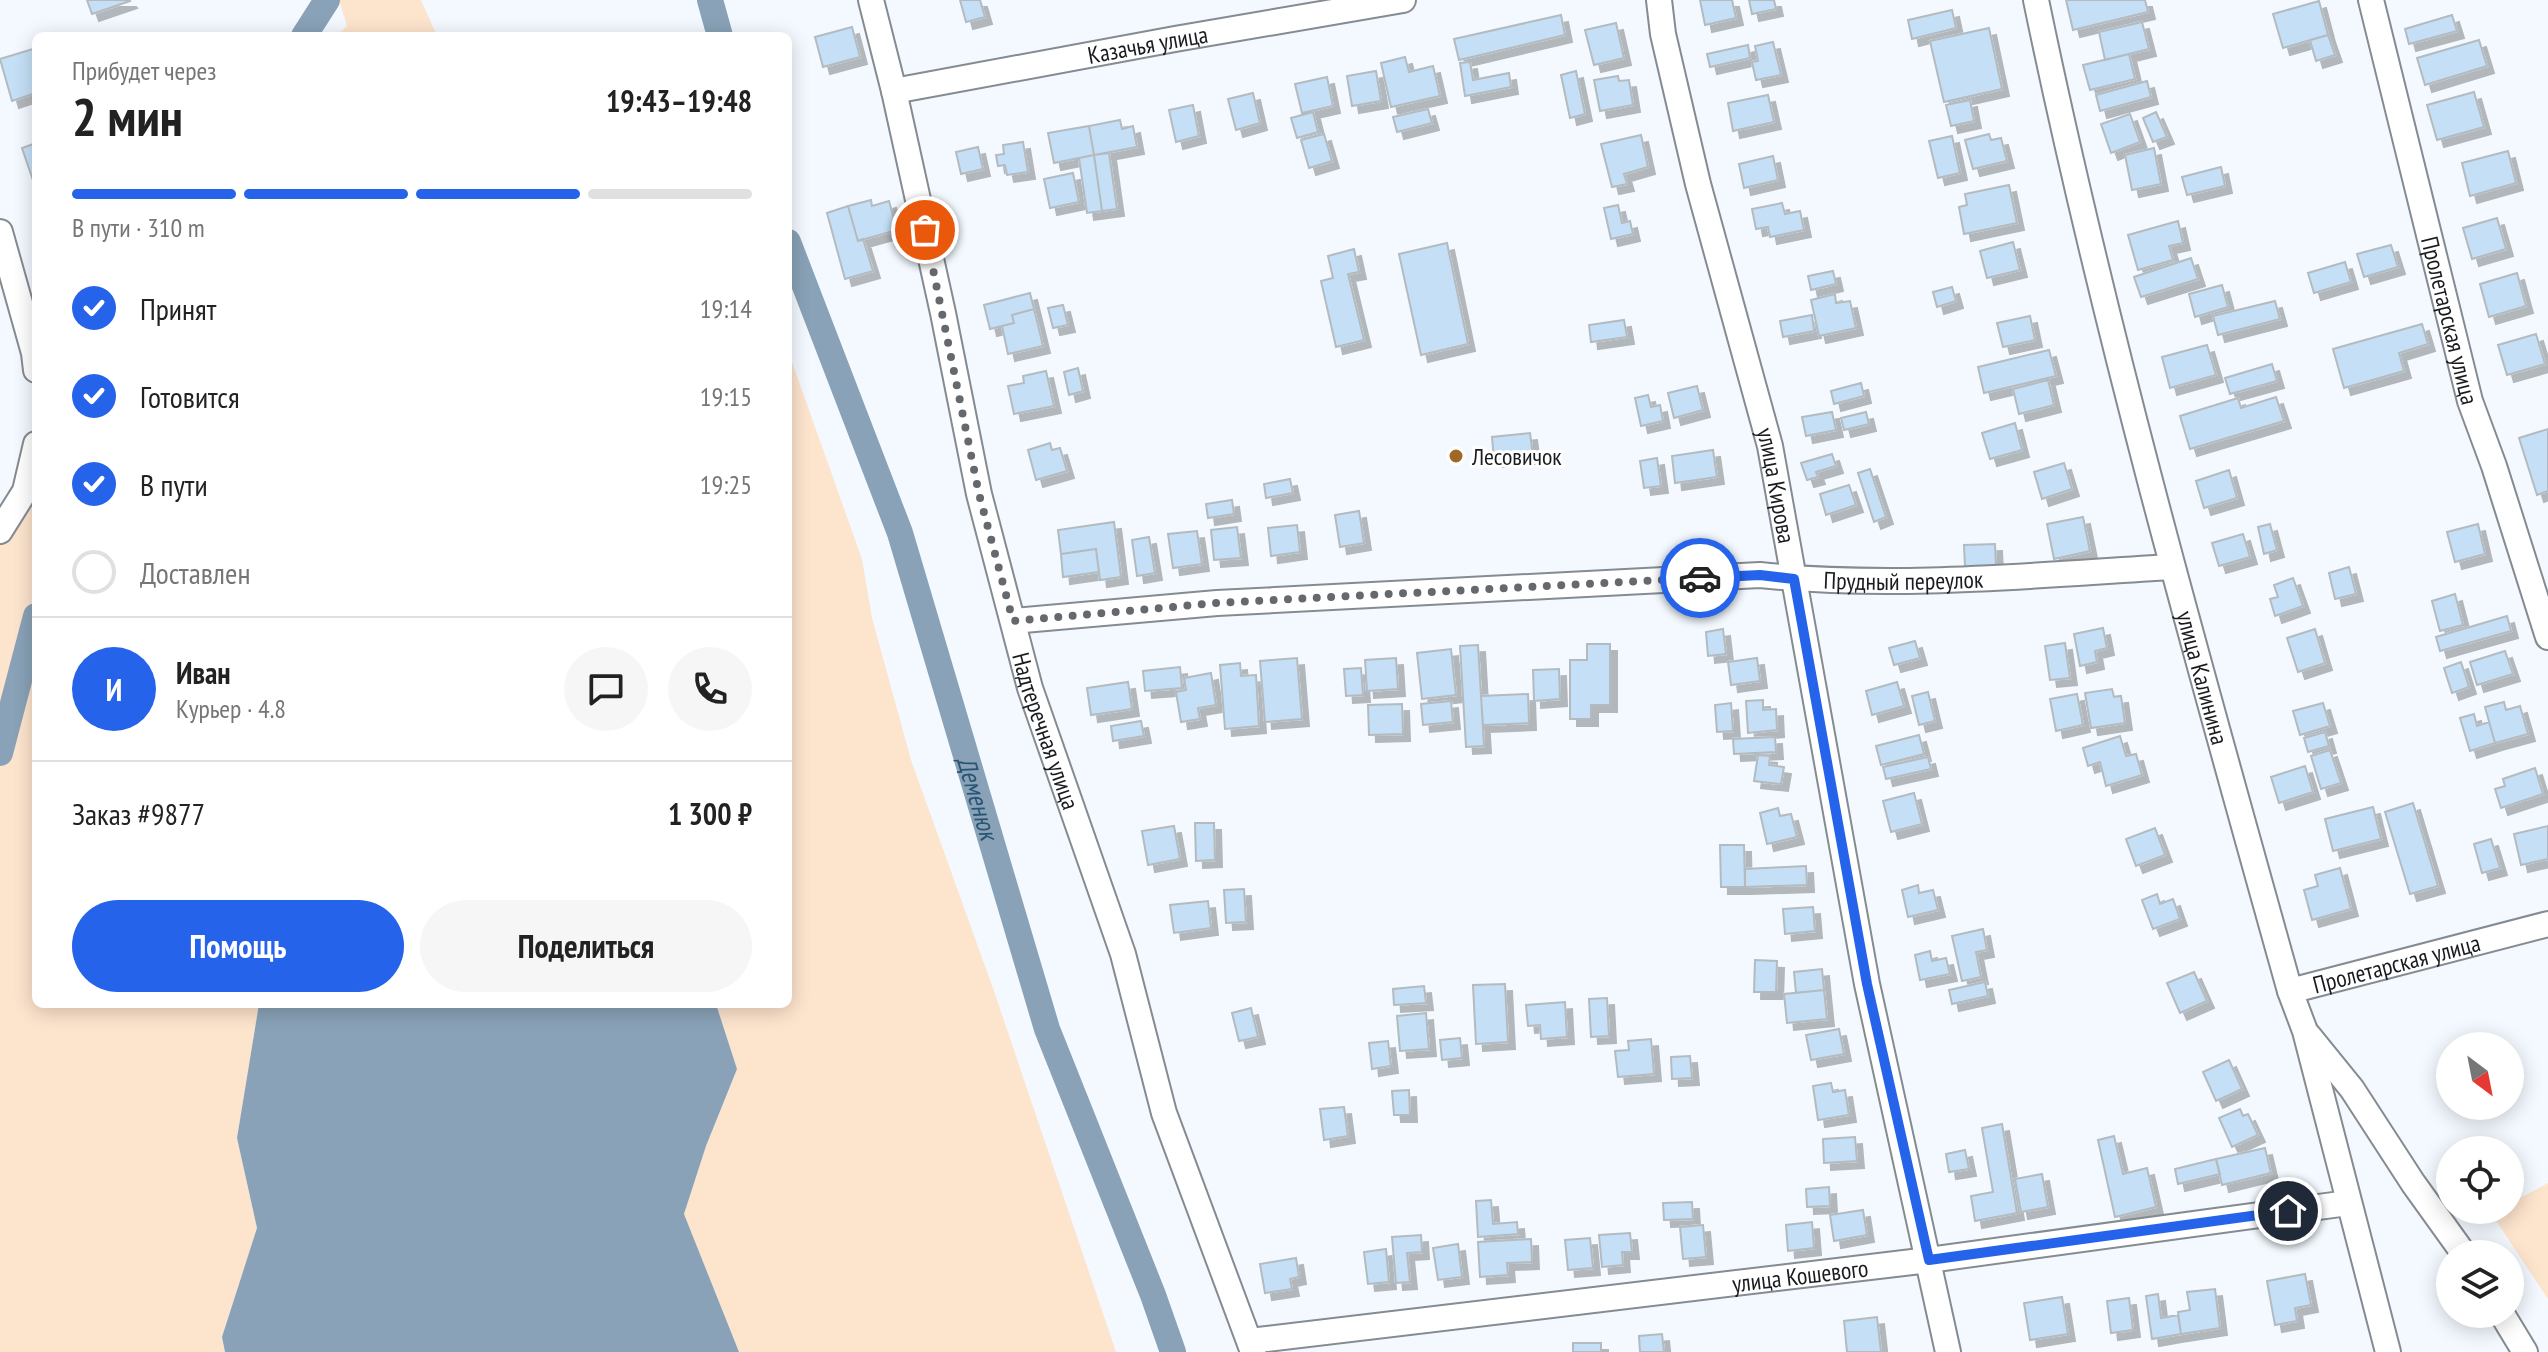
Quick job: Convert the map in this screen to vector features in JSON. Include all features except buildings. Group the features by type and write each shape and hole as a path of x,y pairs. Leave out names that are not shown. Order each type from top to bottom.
{"street":[{"name":"Надтеречная улица","path":"871,0 943,313 979,494 1030,688 1123,954 1164,1113 1252,1346"},
{"name":"Казачья улица","path":"894,91 1403,0"},
{"name":"улица Кирова","path":"1659,0 1663,34 1698,184 1770,446 1867,984 1948,1352"},
{"name":"улица Калинина","path":"2036,0 2069,159 2172,567 2290,991 2305,1031 2388,1352"},
{"name":"Пролетарская улица","path":"2371,0 2470,401 2548,637"},
{"path":"0,232 32,349"},
{"path":"0,531 25,491 32,461"},
{"name":"Прудный переулок","path":"1013,621 1265,600 1760,575 1794,579 1893,581 2172,567"},
{"name":"Пролетарская улица","path":"2290,991 2548,924"},
{"path":"2305,1031 2352,1089 2454,1240"},
{"name":"улица Кошевого","path":"1252,1346 2348,1203"},
{"path":"2510,1328 2525,1352"}],"shaded area":[{"path":"339,0 421,0 435,32 340,32 347,26"},
{"path":"792,362 862,559 872,618 911,760 995,994 1116,1352 739,1352 684,1214 706,1146 737,1069 717,1008 792,1008"},
{"path":"32,454 32,1008 258,1008 237,1138 257,1228 222,1337 225,1352 0,1352 0,531"},
{"path":"2548,1183 2548,1299 2524,1263 2524,1240 2509,1240 2498,1224 2524,1224 2524,1196"}],"water":[{"path":"258,1008 717,1008 737,1069 706,1146 684,1214 739,1352 225,1352 222,1337 257,1228 237,1138"}],"waterway":[{"path":"307,32 327,0"},
{"name":"Деменюк","path":"710,0 719,32"},
{"name":"Деменюк","path":"792,252 900,533 1047,1029 1173,1352"},
{"path":"0,753 32,631"}],"way so far":[{"path":"925,230 979,494 1013,621 1217,603 1700,578"}],"place":[{"name":"Лесовичок","path":"1456,456"}],"route":[{"path":"1700,578 1760,575 1794,579 1867,984 1929,1260 2288,1211"}]}
